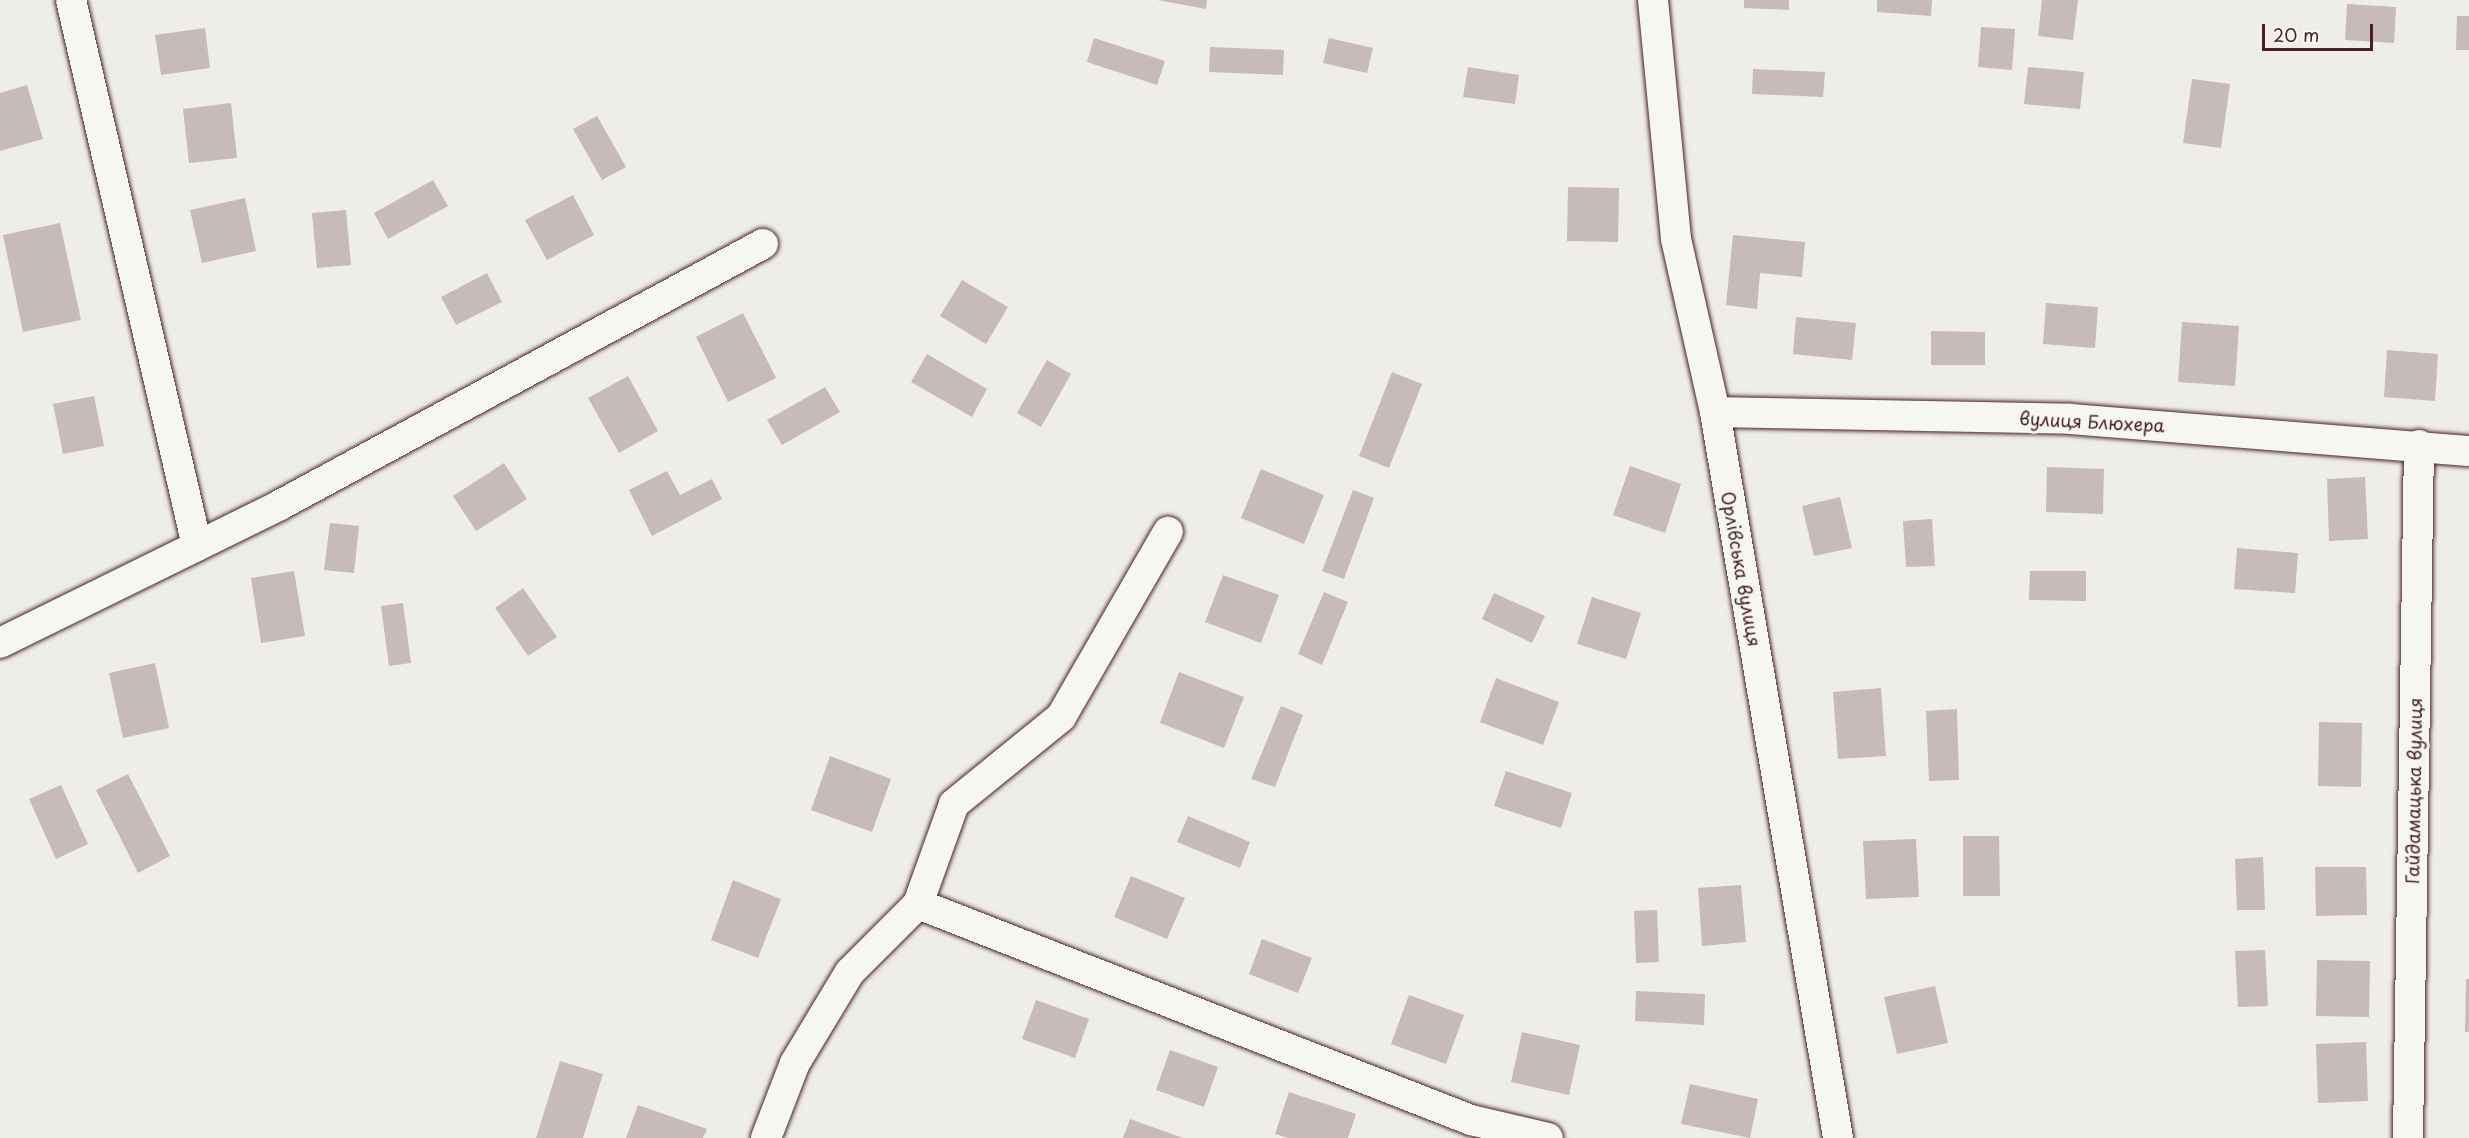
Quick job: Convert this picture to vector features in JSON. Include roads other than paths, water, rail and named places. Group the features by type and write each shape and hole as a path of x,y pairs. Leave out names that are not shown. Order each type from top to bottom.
{"street":[{"path":"71,0 197,546"},
{"name":"Орлівська вулиця","path":"1653,0 1676,239 1715,412 1838,1138"},
{"path":"0,643 280,505 763,244"},
{"name":"вулиця Блюхера","path":"1715,412 2070,419 2419,445 2469,451"},
{"name":"Гайдамацька вулиця","path":"2408,1138 2419,445"},
{"path":"766,1138 795,1063 850,972 918,904 954,804 1061,717 1168,532"},
{"path":"918,904 1472,1119 1548,1138"}]}
